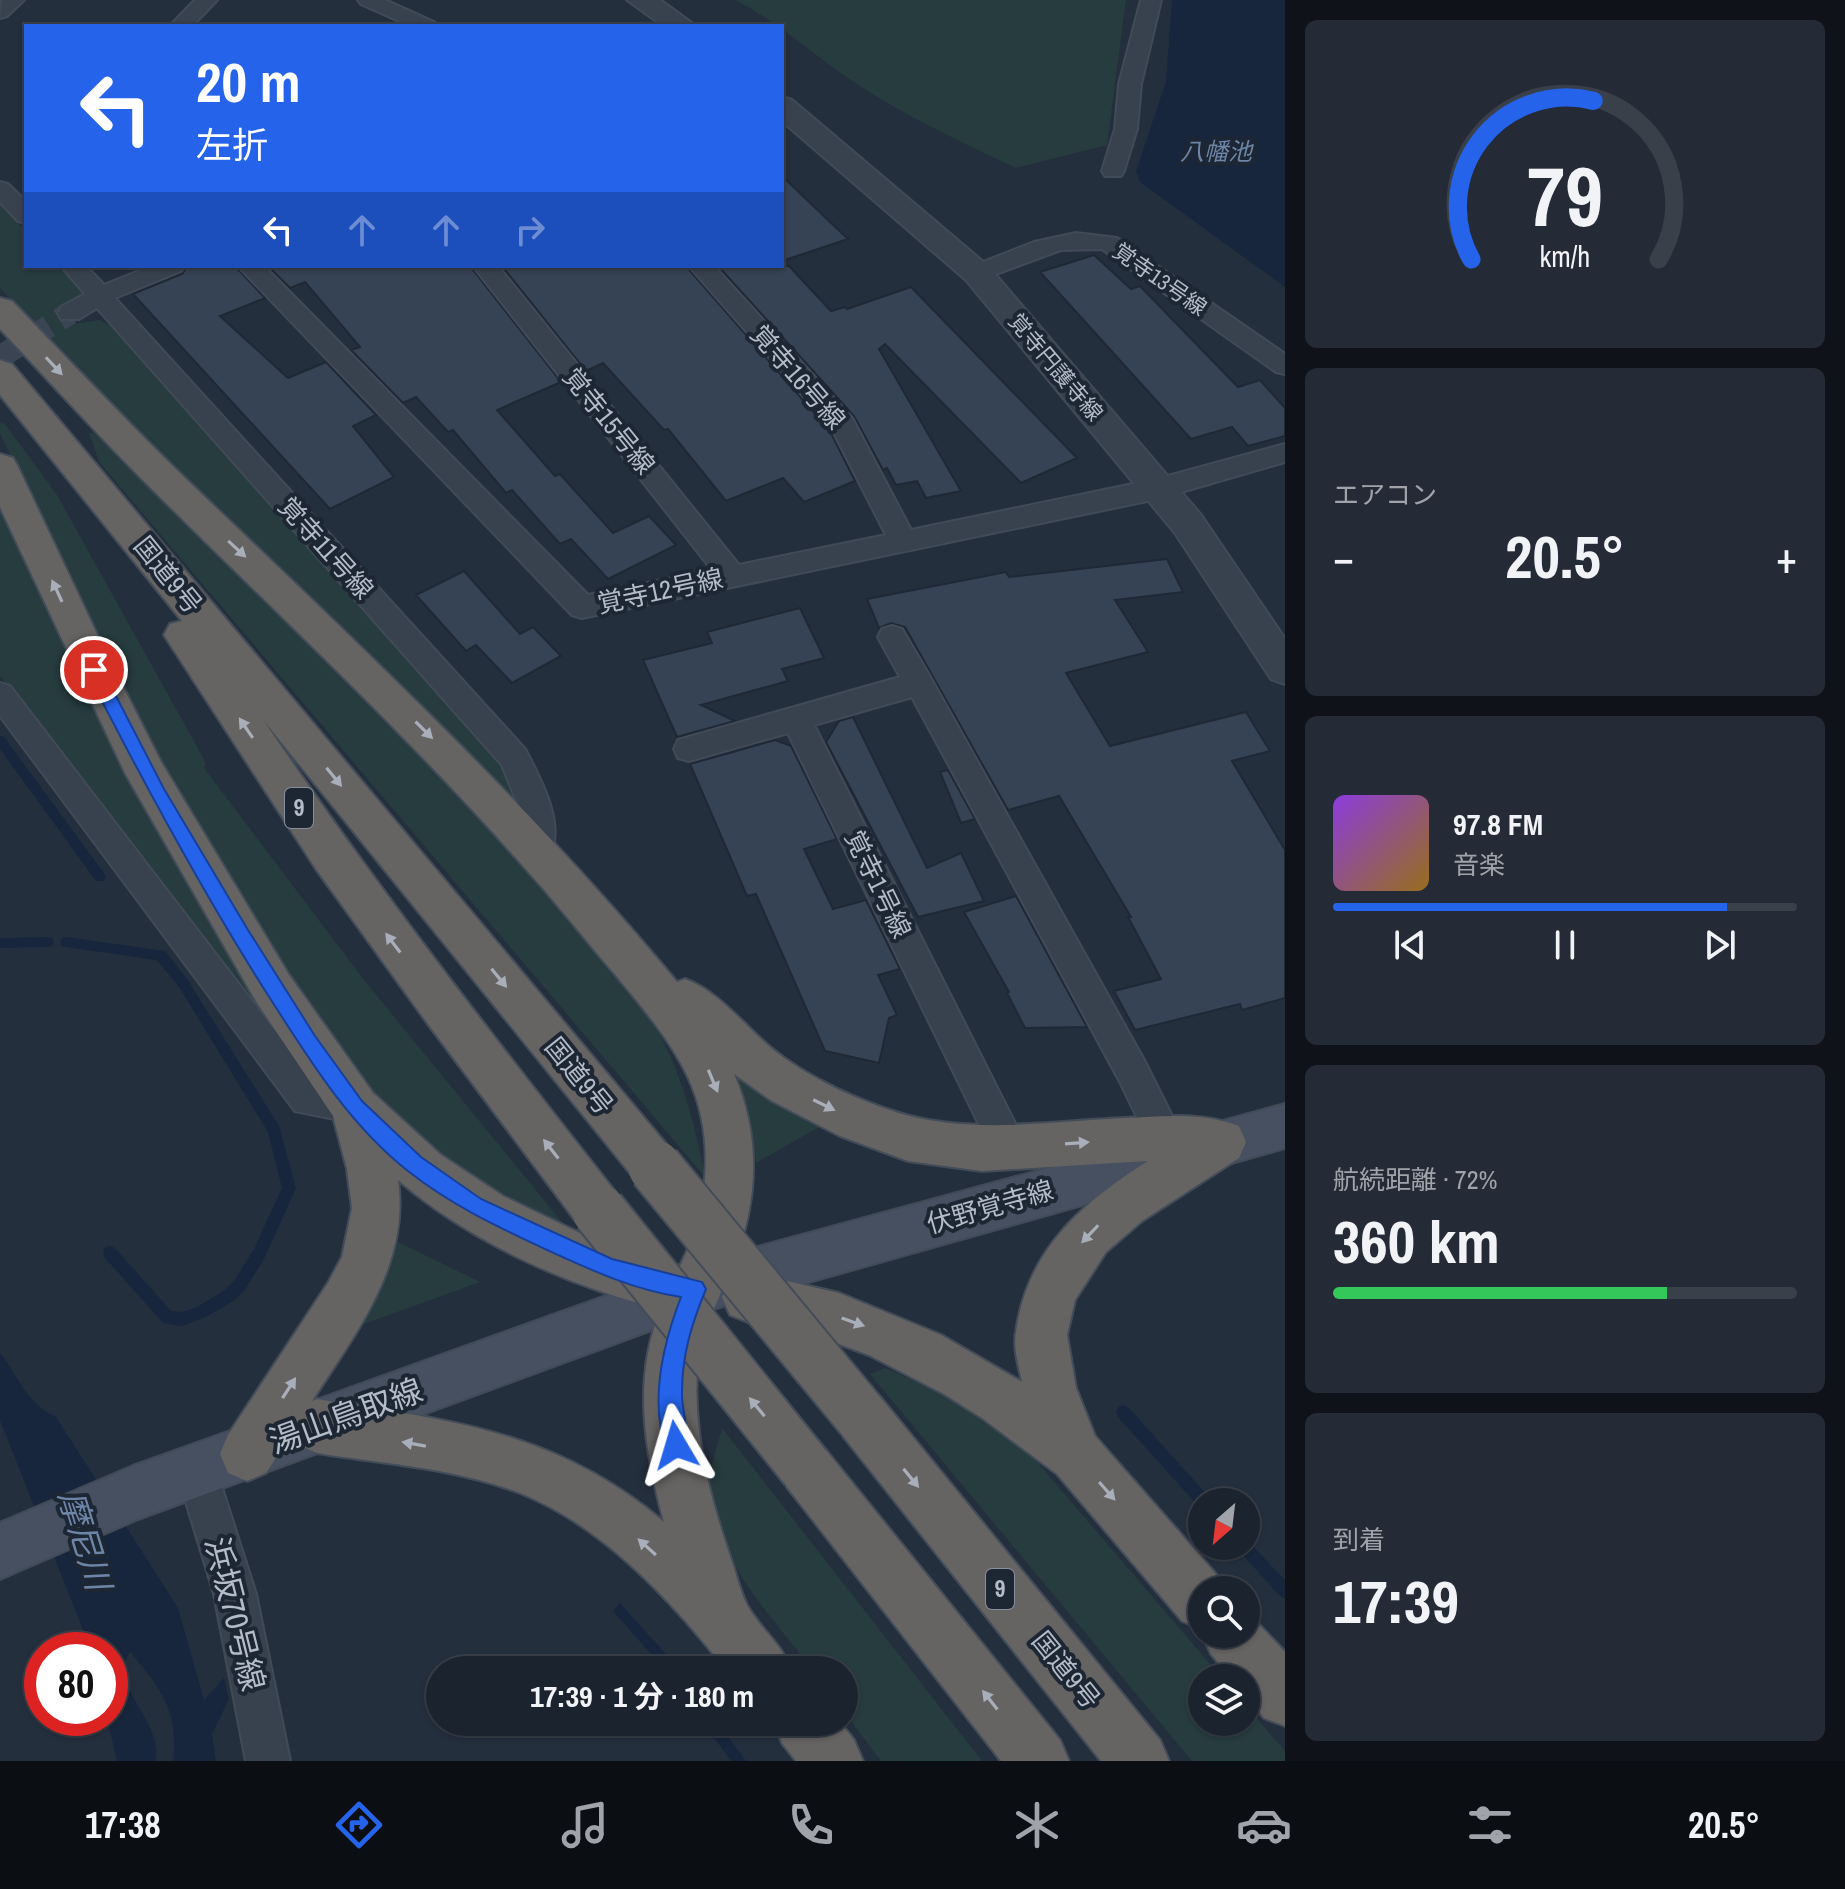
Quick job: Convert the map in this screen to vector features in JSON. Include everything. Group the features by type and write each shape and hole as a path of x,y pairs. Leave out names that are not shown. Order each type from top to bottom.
{"highway":[{"path":"0,309 144,460 395,700 538,849 696,1045 719,1094 729,1145 728,1198 716,1246 679,1329 672,1360 672,1418 692,1520 704,1565 724,1619"},
{"name":"国道9号","path":"9,383 862,1417 1139,1761"},
{"name":"国道9号","path":"9,383 119,537 339,868 444,1010 599,1211 1039,1761"},
{"path":"0,467 104,690 158,794 273,989 355,1107 414,1163 474,1206 609,1268 662,1284 795,1305 885,1333 938,1359 992,1392 1076,1455 1188,1585"},
{"path":"575,892 756,1064 789,1086 857,1120 908,1138 956,1147 1165,1138 1222,1142"},
{"path":"247,1454 346,1301 371,1246 375,1228 376,1188 355,1107"},
{"path":"1076,1455 1052,1397 1041,1350 1042,1322 1052,1291 1075,1251 1103,1220 1222,1142"},
{"path":"317,1426 495,1459 549,1478 615,1518 724,1619 752,1656"},
{"path":"1243,1648 1285,1697"},
{"path":"814,1736 833,1761"}],"main road":[{"name":"伏野覚寺線","path":"695,1289 1285,1126"},
{"name":"湯山鳥取線","path":"11,1546 196,1469 247,1454 695,1289"}],"street":[{"path":"182,24 207,0"},
{"path":"368,0 422,24"},
{"path":"641,0 679,24"},
{"path":"1113,171 1126,129 1130,84 1151,0"},
{"name":"覚寺円護寺線","path":"784,108 977,273 1188,524 1285,669"},
{"path":"0,189 24,214"},
{"name":"覚寺13号線","path":"977,273 1069,240 1092,238 1109,243 1285,366"},
{"name":"覚寺11号線","path":"75,268 514,758 539,817 538,849"},
{"path":"70,313 101,295 168,268"},
{"name":"覚寺12号線","path":"252,268 582,607 1157,489"},
{"name":"覚寺15号線","path":"487,268 732,576"},
{"name":"覚寺16号線","path":"703,268 843,424 903,541"},
{"path":"1157,489 1285,453"},
{"path":"892,637 1132,1071 1165,1138"},
{"path":"689,749 919,683"},
{"path":"0,694 307,1100 355,1107"},
{"name":"覚寺1号線","path":"796,719 1009,1147"},
{"name":"浜坂70号線","path":"196,1469 235,1594 268,1761"}],"green space":[{"path":"735,0 1126,0 1107,145 1016,168 873,94 784,31 784,24 774,24"},
{"path":"0,205 24,229 24,268 64,268 82,289 81,295 63,313 73,324 99,320 113,327 508,762 527,804 515,799 189,484 0,288"},
{"path":"0,423 5,424 57,495 206,763 204,768 364,980 566,1227 475,1189 383,1105 331,1044 204,842 98,645 0,433"},
{"path":"89,433 94,433 393,720 506,839 601,951 652,1020 670,1055 688,1106 705,1177 99,462"},
{"path":"0,509 88,698 146,810 223,944 306,1075 0,676"},
{"path":"730,1064 775,1102 821,1126 756,1163 748,1111"},
{"path":"390,1238 480,1282 350,1329"},
{"path":"885,1368 959,1400 1026,1449 1188,1638 1188,1648 1196,1648 1210,1664 1188,1664 1188,1736 1260,1736 1260,1722 1285,1751 1285,1761 1192,1761 870,1374"},
{"path":"722,1428 982,1761 881,1761 858,1731 858,1656 802,1656 762,1606 732,1560 720,1535 713,1509 710,1482"}],"water":[{"name":"八幡池","path":"1172,0 1285,0 1285,287 1140,182 1136,171 1166,81"},
{"name":"摩尼川","path":"0,1353 30,1397 56,1417 178,1608 204,1700 224,1678 229,1699 212,1734 216,1761 173,1761 170,1714 151,1677 130,1652 128,1657 128,1632 84,1632 0,1420"},
{"path":"620,1603 668,1656 653,1656 613,1611"},
{"path":"128,1686 152,1732 156,1746 155,1761 117,1761 111,1736 128,1736"},
{"path":"713,1736 727,1736 746,1761 731,1761"}],"building":[{"path":"784,178 848,239 784,260"},
{"path":"1094,255 1131,289 1140,286 1238,387 1260,380 1285,408 1285,436 1248,446 1232,427 1191,439 1040,272"},
{"path":"789,266 831,311 847,309 911,287 1077,458 1021,483 885,344 879,349 961,491 926,498 917,481 896,485 887,468 883,470 854,416 720,268"},
{"path":"186,268 237,268 265,298 220,316 288,378 326,362 376,415 353,426 394,477 330,509 133,294 182,274"},
{"path":"270,268 472,268 561,382 497,410 555,476 560,474 613,533 649,516 676,545 608,579 571,539 560,544 512,490 506,493 453,430 448,432 416,397 403,403 351,350 360,347 305,282 290,288"},
{"path":"504,268 688,268 830,431 855,481 804,502 783,478 726,501 668,429 664,430 603,363 586,371"},
{"path":"1167,559 1183,592 1115,600 1148,652 1066,673 1110,746 1246,712 1270,751 1232,761 1285,850 1285,998 1242,1010 1240,1004 1135,1030 1114,991 1161,979 1128,917 1131,917 1059,796 1008,810 905,627 891,623 879,628 867,599 1006,572 1009,577"},
{"path":"464,571 520,634 533,627 561,656 512,683 476,645 466,651 416,595"},
{"path":"800,608 824,658 782,669 788,681 701,705 735,721 677,737 643,660 712,643 707,632"},
{"path":"853,717 927,868 961,853 984,901 918,917 826,742 839,721"},
{"path":"775,740 791,746 837,839 804,849 833,909 866,900 900,969 878,975 897,1015 889,1018 879,1063 825,1051 756,894 747,896 690,764"},
{"path":"948,770 975,819 961,823 940,772"},
{"path":"1016,896 1087,1027 1025,1028 1009,992 964,912"}],"waterway":[{"path":"0,740 100,877"},
{"path":"0,943 48,942"},
{"path":"66,942 161,955 183,983 274,1130 289,1188 259,1254 239,1286 201,1312 182,1319 168,1318 110,1253"},
{"path":"1123,1412 1191,1488"},
{"path":"1257,1560 1285,1591"}],"tunnel":[{"path":"0,357 70,313"}],"route":[{"path":"94,670 146,773 241,936 309,1043 355,1107 414,1163 474,1206 609,1268 645,1280 695,1289 679,1329 672,1360 670,1395 676,1445"}]}
